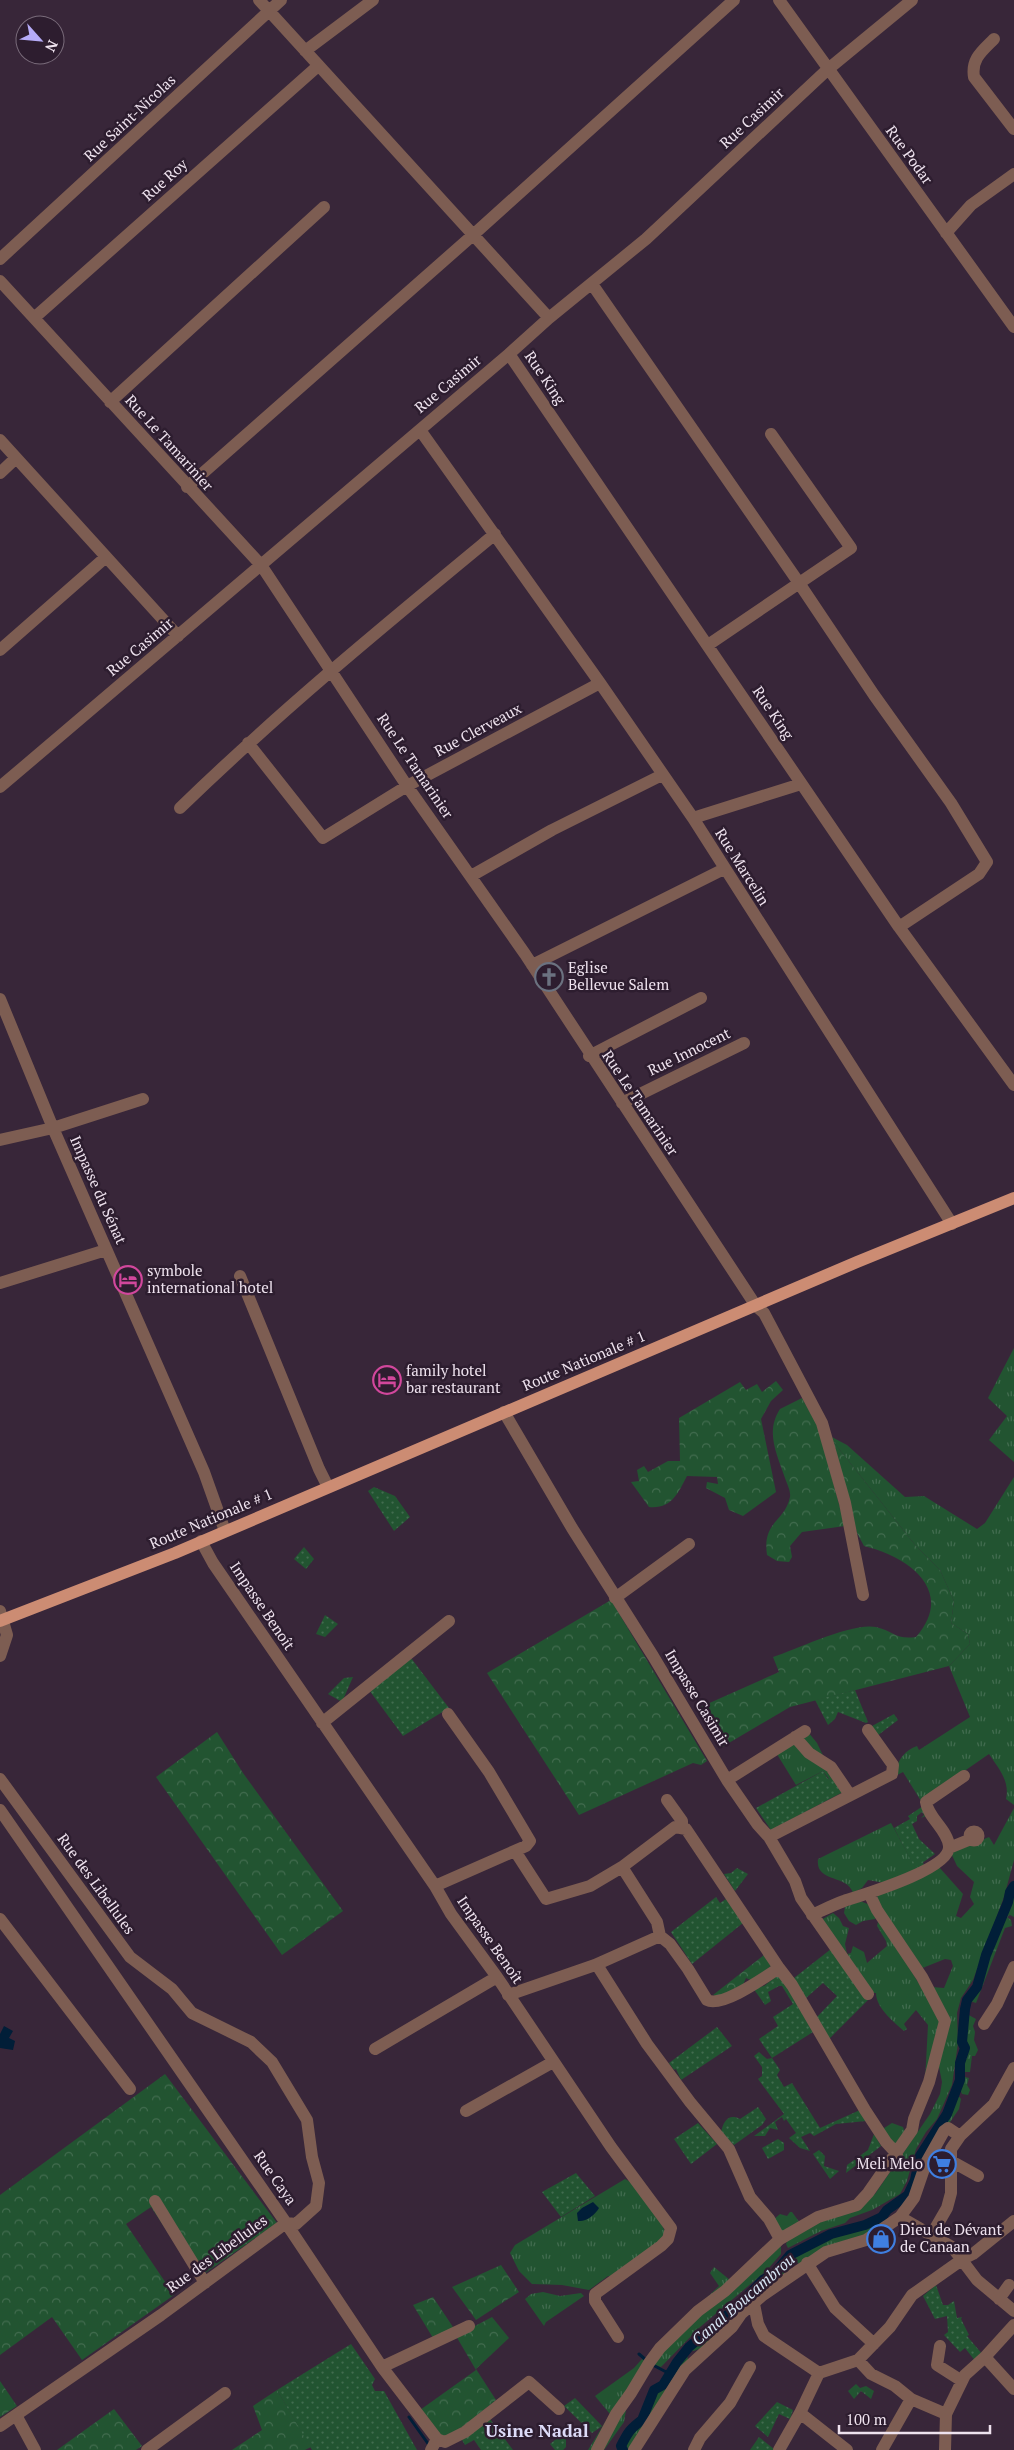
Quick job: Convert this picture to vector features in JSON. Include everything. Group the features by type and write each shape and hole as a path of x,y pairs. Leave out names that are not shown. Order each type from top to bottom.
{"main road":[{"name":"Route Nationale # 1","path":"1,1618 139,1568 504,1412 1014,1198"}],"street":[{"path":"259,0 474,234 548,318"},
{"name":"Rue Saint-Nicolas","path":"0,259 281,0"},
{"path":"305,51 373,0"},
{"path":"187,487 474,234 734,0"},
{"path":"782,4 797,0"},
{"name":"Rue Casimir","path":"0,787 509,354 548,318 646,239 827,70 912,0"},
{"name":"Rue Podar","path":"782,4 827,70 1014,327"},
{"path":"994,38 976,58 972,67 974,77 1014,129"},
{"name":"Rue Roy","path":"34,318 318,66"},
{"path":"946,233 971,205 1014,174"},
{"path":"110,402 324,207"},
{"name":"Rue Le Tamarinier","path":"0,281 187,487 261,565 407,786 532,965 589,1056 756,1306 764,1313 822,1423 845,1503 863,1595"},
{"path":"592,284 799,583 874,695 951,803 986,862 979,874 899,927"},
{"name":"Rue King","path":"509,354 899,927 1014,1085"},
{"name":"Rue Marcelin","path":"420,430 600,683 693,818 952,1224"},
{"path":"708,645 851,548 771,434"},
{"path":"0,440 178,636"},
{"path":"0,473 16,458"},
{"path":"180,808 248,743 330,670 495,534"},
{"path":"0,650 106,557"},
{"name":"Rue Clerveaux","path":"248,743 323,838 407,786 600,683"},
{"path":"471,876 552,830 662,775"},
{"path":"693,818 801,784"},
{"path":"532,965 724,869"},
{"path":"589,1056 701,998"},
{"name":"Impasse du Sénat","path":"0,999 53,1128 204,1472 225,1532"},
{"name":"Rue Innocent","path":"622,1103 744,1043"},
{"path":"0,1140 53,1128 143,1099"},
{"path":"0,1283 106,1250"},
{"path":"240,1276 328,1488"},
{"name":"Impasse Casimir","path":"504,1412 727,1780 768,1837 812,1915 868,1994"},
{"name":"Impasse Benoît","path":"201,1541 213,1563 434,1886 451,1914 671,2228 668,2239 661,2246 595,2294 595,2301 618,2337"},
{"path":"615,1598 689,1544"},
{"path":"0,1656 8,1635 1,1618"},
{"path":"322,1723 449,1621"},
{"path":"434,1886 529,1844 530,1838 489,1772 448,1714"},
{"path":"768,1837 890,1774 894,1770 893,1765 868,1730"},
{"path":"727,1780 800,1734 809,1753 831,1767 850,1795"},
{"path":"812,1915 842,1902 901,1882 928,1868 946,1854 949,1848 948,1843 926,1802 964,1776"},
{"name":"Rue des Libellules","path":"0,1778 130,1957 172,1988 192,2013 251,2042 272,2062 307,2120 312,2157 319,2183 316,2206 296,2224 286,2223 206,2283 0,2426"},
{"path":"667,1800 682,1821 682,1827"},
{"name":"Rue Caya","path":"0,1810 286,2223 382,2368 441,2445 465,2432 529,2382 559,2409"},
{"path":"515,1850 546,1899 590,1886 622,1867 675,1827 686,1829 792,1985 865,2110 886,2142 897,2154"},
{"path":"949,1848 971,1839"},
{"path":"622,1867 657,1922 660,1936 670,1944 688,1969 704,1998 718,2003 760,1981 779,1968"},
{"path":"597,2450 620,2406 631,2393 660,2348 698,2311 725,2291 780,2239 818,2217 857,2205 897,2154 912,2130 914,2119 929,2082 945,2021 922,1977 877,1910 869,1893"},
{"path":"0,1919 130,2089"},
{"path":"508,1995 597,1964 660,1936"},
{"path":"597,1964 647,2044 690,2102 729,2149 750,2197 769,2219 780,2239"},
{"path":"984,2024 1013,1974"},
{"path":"376,2049 497,1978"},
{"path":"466,2112 554,2062"},
{"path":"932,2234 947,2208 951,2193 953,2168 951,2149 960,2136 994,2104 1014,2068"},
{"path":"634,2450 685,2370 754,2304 807,2264 826,2252 866,2240 900,2217 914,2198 926,2163 944,2131 948,2128 960,2136"},
{"path":"951,2161 978,2176"},
{"path":"155,2201 206,2283"},
{"path":"900,2217 952,2247 963,2259 977,2280 1014,2311"},
{"path":"779,2450 800,2414 819,2373 858,2360 898,2317 912,2295 973,2254 1014,2222"},
{"path":"807,2264 835,2308 874,2344"},
{"path":"999,2299 1010,2285"},
{"path":"754,2304 758,2324 764,2336 819,2373"},
{"path":"945,2450 946,2414 962,2380 965,2375 986,2358 1014,2325"},
{"path":"382,2368 469,2326"},
{"path":"940,2346 937,2364 962,2380"},
{"path":"986,2358 1014,2389"},
{"path":"858,2360 871,2374 895,2386 911,2399 946,2414"},
{"path":"694,2450 700,2438 730,2402 750,2367"},
{"path":"147,2450 225,2393"},
{"path":"882,2450 911,2399"},
{"path":"800,2414 847,2450"},
{"path":"16,2415 35,2450"}],"green space":[{"path":"1014,1348 1014,1462 989,1440 1007,1416 988,1398"},
{"path":"776,1381 783,1390 771,1401 761,1419 776,1492 743,1516 729,1510 725,1498 706,1488 707,1482 718,1484 717,1477 687,1476 677,1494 669,1503 657,1507 649,1507 631,1482 639,1481 637,1470 644,1466 648,1472 668,1461 680,1461 679,1418 740,1382 746,1390 757,1384 762,1392"},
{"path":"802,1398 818,1426 845,1526 802,1532 790,1546 792,1557 789,1562 777,1561 767,1555 766,1544 771,1528 784,1512 790,1495 776,1452 773,1426 780,1409"},
{"path":"828,1435 847,1445 905,1497 924,1496 977,1529 985,1523 1014,1477 1014,1805 1006,1799 1005,1781 989,1754 921,1801 903,1772 897,1775 895,1771 898,1763 909,1750 917,1746 919,1750 970,1717 949,1666 970,1644 968,1634 951,1623 954,1601 940,1570 916,1546"},
{"path":"828,1435 916,1546 940,1570 954,1601 951,1623 968,1634 970,1644 949,1666 790,1707 722,1747 696,1709 779,1672 773,1657 854,1628 876,1627 899,1636 916,1637 927,1620 931,1605 929,1591 922,1578 911,1567 897,1558 864,1546 857,1533"},
{"path":"374,1487 395,1496 410,1517 394,1531 368,1491"},
{"path":"304,1547 314,1559 306,1569 294,1559"},
{"path":"611,1600 707,1761 701,1765 693,1763 579,1815 487,1673"},
{"path":"325,1615 338,1624 325,1637 316,1634"},
{"path":"411,1658 449,1708 403,1736 369,1690"},
{"path":"353,1677 342,1702 328,1694 344,1678"},
{"path":"855,1690 868,1722 866,1723 838,1712 835,1719 828,1725 815,1700"},
{"path":"894,1714 898,1720 877,1736 872,1726"},
{"path":"217,1732 243,1773 343,1911 282,1955 156,1777"},
{"path":"808,1732 817,1743 833,1776 829,1779 823,1771 796,1785 775,1751"},
{"path":"823,1771 828,1779 833,1776 843,1792 771,1830 756,1808"},
{"path":"923,1806 928,1815 921,1818 924,1815 922,1812 917,1816 917,1821 912,1824 919,1839 935,1854 915,1868 894,1828 910,1819 908,1816"},
{"path":"1014,1808 1014,1860 1004,1897 973,1980 961,1998 957,2013 958,2043 952,2085 937,2119 926,2132 916,2149 907,2181 900,2194 872,2210 850,2218 845,2223 821,2231 788,2248 786,2244 790,2235 875,2194 930,2114 940,2094 942,2082 938,2062 947,2023 932,1987 944,1988 953,1966 951,1960 945,1959 920,1969 880,1911 877,1895 939,1867 963,1894 956,1916 961,1918 974,1904 970,1897 974,1882 957,1866 951,1853 989,1837 994,1845"},
{"path":"891,1823 915,1867 923,1862 924,1866 885,1883 868,1880 862,1888 853,1893 845,1883 821,1872 818,1867 818,1859"},
{"path":"737,1868 748,1874 735,1891 724,1874 731,1873"},
{"path":"1014,1888 1014,1917 1010,1915 1007,1917 1011,1920 1012,1926 1005,1928 976,2003 970,2001 973,1995 972,1991 977,1985 982,1959 986,1954 986,1949 991,1946 993,1933 998,1932 996,1926 1003,1919 1003,1910"},
{"path":"716,1897 720,1903 726,1899 743,1923 692,1964 671,1932"},
{"path":"860,1901 870,1905 878,1915 875,1919 863,1921 856,1925 849,1921 844,1913 845,1907"},
{"path":"833,1913 839,1918 843,1926 849,1928 845,1944 847,1954 851,1953 853,1946 864,1952 867,1963 887,1946 877,1926 879,1918 941,2020 925,2081 928,2025 916,2010 904,2024 907,2029 904,2031 886,2014 879,2004 876,1993 869,1993 821,1920"},
{"path":"831,1949 868,2000 829,2039 816,2018 837,1996 823,1983 806,1998 794,1978"},
{"path":"764,1955 772,1965 753,1981 746,1978 742,1987 719,1997 713,1995"},
{"path":"778,1975 782,1977 813,2032 772,2058 759,2039 778,2026 773,2017 793,2004 782,1986 768,1992 771,2001 765,2005 753,1988 764,1986"},
{"path":"965,2013 976,2019 973,2026 975,2032 974,2040 978,2050 975,2056 972,2056 970,2072 965,2072 965,2077 969,2078 967,2085 970,2090 968,2095 962,2094 960,2089 964,2069 965,2029 963,2020"},
{"path":"717,2027 732,2046 681,2080 676,2069 674,2070 669,2063"},
{"path":"759,2052 767,2059 772,2058 780,2070 777,2075 784,2087 792,2083 820,2128 860,2110 866,2121 836,2124 814,2136 810,2133 801,2137 810,2151 800,2148 789,2138 796,2133 786,2119 784,2121 782,2117 775,2122 778,2130 770,2128 765,2136 754,2136 784,2114 758,2079 762,2076 762,2067 754,2056"},
{"path":"165,2074 277,2223 198,2278 151,2207 126,2224 174,2295 82,2360 52,2317 0,2355 0,2195"},
{"path":"953,2094 957,2094 961,2099 959,2109 918,2169 916,2166 921,2149 942,2119"},
{"path":"758,2107 766,2119 762,2125 734,2145 721,2133 723,2125 729,2118 736,2117 740,2119"},
{"path":"698,2123 717,2144 691,2164 674,2139"},
{"path":"892,2123 903,2127 905,2133 893,2146 881,2130"},
{"path":"874,2134 881,2146 846,2173 847,2165 868,2150"},
{"path":"778,2139 784,2143 784,2150 768,2159 762,2148"},
{"path":"819,2150 825,2156 824,2166 839,2171 830,2179 813,2154"},
{"path":"576,2173 595,2196 561,2217 542,2192"},
{"path":"625,2179 639,2189 651,2203 666,2236 614,2277 608,2276 589,2290 562,2285 532,2284 519,2271 510,2253 515,2245"},
{"path":"790,2212 800,2223 782,2233 773,2220 780,2214 787,2216"},
{"path":"880,2219 884,2222 875,2231 799,2264 792,2256 792,2252 822,2237"},
{"path":"781,2245 781,2254 767,2270 699,2328 661,2367 653,2364 670,2333 719,2286 710,2273 714,2267 730,2280"},
{"path":"787,2259 791,2261 790,2267 783,2277 754,2297 750,2294 750,2291"},
{"path":"501,2265 519,2292 476,2320 452,2287"},
{"path":"936,2285 943,2305 948,2305 954,2301 957,2318 962,2317 961,2319 969,2335 967,2336 983,2355 976,2362 965,2348 960,2352 944,2335 948,2332 947,2316 935,2319 923,2296"},
{"path":"543,2292 560,2296 581,2293 584,2296 546,2322 544,2326 525,2299 531,2294"},
{"path":"433,2297 455,2330 433,2338 413,2305"},
{"path":"492,2317 509,2338 476,2369 496,2400 459,2430 442,2437 420,2410 476,2370 456,2336"},
{"path":"719,2324 716,2333 710,2341 697,2350 693,2351 691,2349 708,2331"},
{"path":"351,2344 375,2379 372,2385 375,2391 384,2391 417,2450 312,2450 277,2390"},
{"path":"687,2355 688,2360 632,2450 622,2450 656,2388 681,2356"},
{"path":"642,2359 647,2363 626,2410 624,2422 604,2450 588,2450 610,2414 595,2396 634,2368"},
{"path":"0,2381 17,2406 0,2417"},
{"path":"856,2384 860,2388 866,2386 874,2391 871,2399 861,2391 854,2399 848,2391"},
{"path":"277,2390 311,2447 305,2450 232,2450 262,2430 253,2406"},
{"path":"575,2398 601,2427 592,2433 564,2406"},
{"path":"777,2402 793,2410 790,2419 779,2414 768,2437 755,2426"},
{"path":"114,2409 142,2446 136,2450 57,2450"},
{"path":"490,2419 513,2450 481,2450 474,2440 465,2445 462,2440"},
{"path":"561,2435 566,2438 566,2447 563,2450 555,2450 550,2444"},
{"path":"759,2437 774,2449 774,2450 750,2450"}],"water":[{"path":"4,2026 13,2031 9,2038 15,2041 13,2050 0,2048 0,2034"},
{"path":"593,2202 599,2208 597,2211 587,2219 578,2221 577,2213"}],"waterway":[{"name":"Canal Boucambrou","path":"623,2450 621,2446 623,2441 632,2428 642,2420 654,2390 663,2385 689,2347 738,2306 763,2280 774,2274 790,2255 831,2234 865,2225 882,2217 887,2210 908,2195 915,2180 920,2156 947,2114 960,2080 960,2063 965,2048 962,2042 967,2000 977,1987 986,1955 1014,1886"},
{"path":"639,2354 646,2360"},
{"path":"651,2364 670,2374"},
{"path":"409,2417 429,2445"}],"place":[{"name":"Eglise Bellevue Salem","path":"549,977"},
{"name":"symbole international hotel","path":"128,1280"},
{"name":"family hotel bar restaurant","path":"387,1380"},
{"name":"Meli Melo","path":"942,2164"},
{"name":"Dieu de Dévant de Canaan","path":"881,2239"}],"district":[{"name":"Usine Nadal","path":"537,2431"}]}
